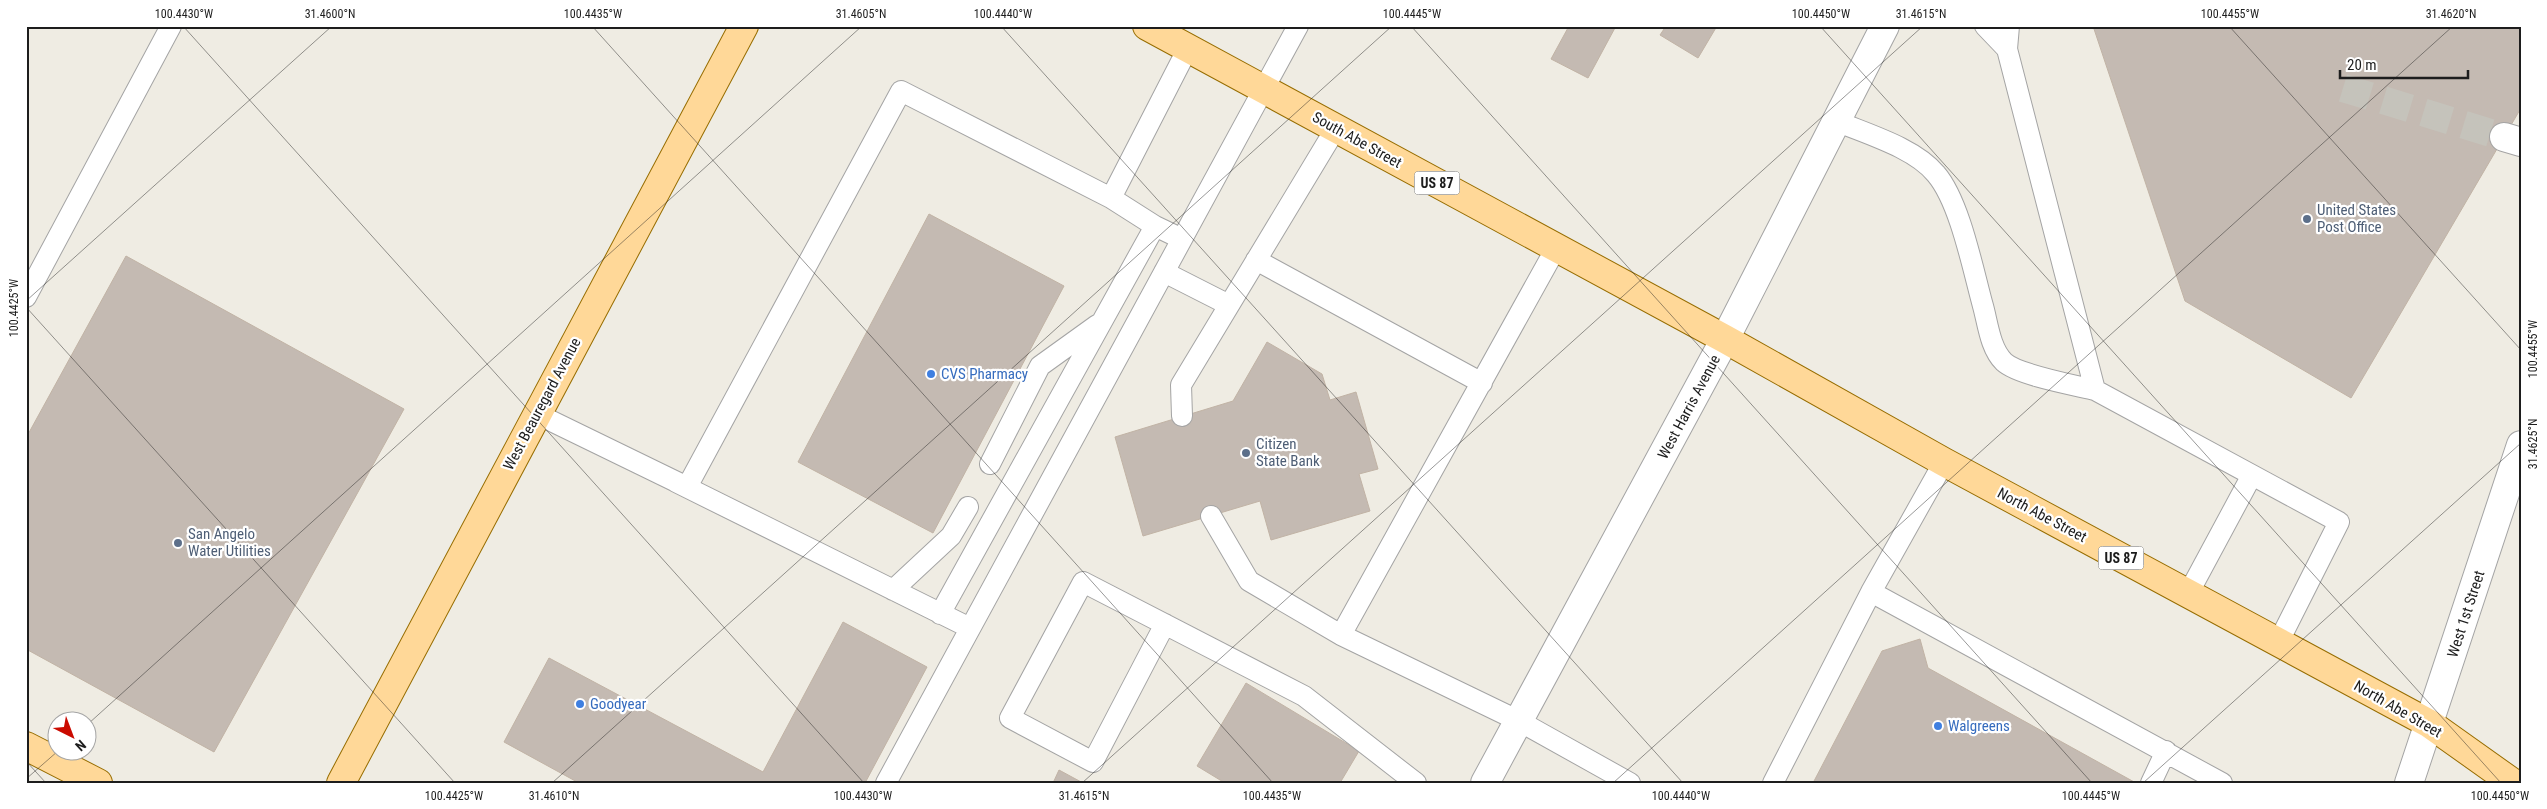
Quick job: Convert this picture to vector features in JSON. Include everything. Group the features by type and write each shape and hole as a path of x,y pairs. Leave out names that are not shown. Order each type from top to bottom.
{"main road":[{"name":"West Beauregard Avenue","path":"340,783 744,26"},
{"name":"South Abe Street","path":"1147,26 1725,339"},
{"name":"North Abe Street","path":"1725,339 1944,462 2430,724 2513,783"},
{"path":"26,746 98,783"}],"street":[{"name":"West Harris Avenue","path":"1485,783 1725,339 1885,26"},
{"name":"West 1st Street","path":"2409,783 2521,444"}],"lane":[{"path":"26,297 171,26"},
{"path":"886,783 1298,26"},
{"path":"1986,26 2006,49"},
{"path":"2009,26 2006,49 2095,390"},
{"path":"1111,198 1188,48"},
{"path":"672,480 687,487 901,91 1111,198 1155,226 1182,239"},
{"path":"1836,121 1909,153 1936,174 1950,196 1966,243 1994,347 2004,362 2016,370 2095,390 2339,522 2278,643"},
{"path":"1182,416 1181,385 1336,128"},
{"path":"940,614 1155,226"},
{"path":"1341,635 1556,248"},
{"path":"1256,260 1482,383"},
{"path":"1164,272 1229,305"},
{"path":"990,464 1040,366 1103,321"},
{"path":"537,414 970,628"},
{"path":"1773,783 1871,592 1944,462"},
{"path":"2188,594 2252,475"},
{"path":"892,590 951,536 968,507"},
{"path":"1211,516 1249,581 1341,635 1519,721 1630,783"},
{"path":"1166,624 1093,762 1010,718 1083,582 1166,624 1304,696 1416,783"},
{"path":"1871,592 2222,783"},
{"path":"2151,783 2166,752"}],"building":[{"path":"1569,26 1616,26 1588,78 1551,59"},
{"path":"1666,26 1717,26 1698,58 1660,35"},
{"name":"United States Post Office","path":"2093,26 2521,26 2521,108 2351,398 2185,301"},
{"name":"CVS Pharmacy","path":"929,214 1064,286 933,533 798,462"},
{"name":"San Angelo Water Utilities","path":"126,256 404,409 214,752 26,649 26,438"},
{"name":"Citizen State Bank","path":"1267,342 1322,374 1330,400 1356,392 1378,469 1359,474 1370,511 1271,540 1260,501 1143,536 1115,437 1233,401"},
{"name":"Goodyear","path":"843,622 927,667 865,783 579,783 504,742 549,658 763,772"},
{"name":"Walgreens","path":"1920,639 1928,668 2136,783 1813,783 1882,651"},
{"path":"1246,683 1359,751 1340,783 1225,783 1197,766"},
{"path":"1059,770 1083,783 1053,783"}],"tunnel":[{"path":"2343,88 2504,137"}],"place":[{"name":"United States Post Office","path":"2307,219"},
{"name":"CVS Pharmacy","path":"931,374"},
{"name":"Citizen State Bank","path":"1246,453"},
{"name":"San Angelo Water Utilities","path":"178,543"},
{"name":"Goodyear","path":"580,704"},
{"name":"Walgreens","path":"1938,726"}]}
